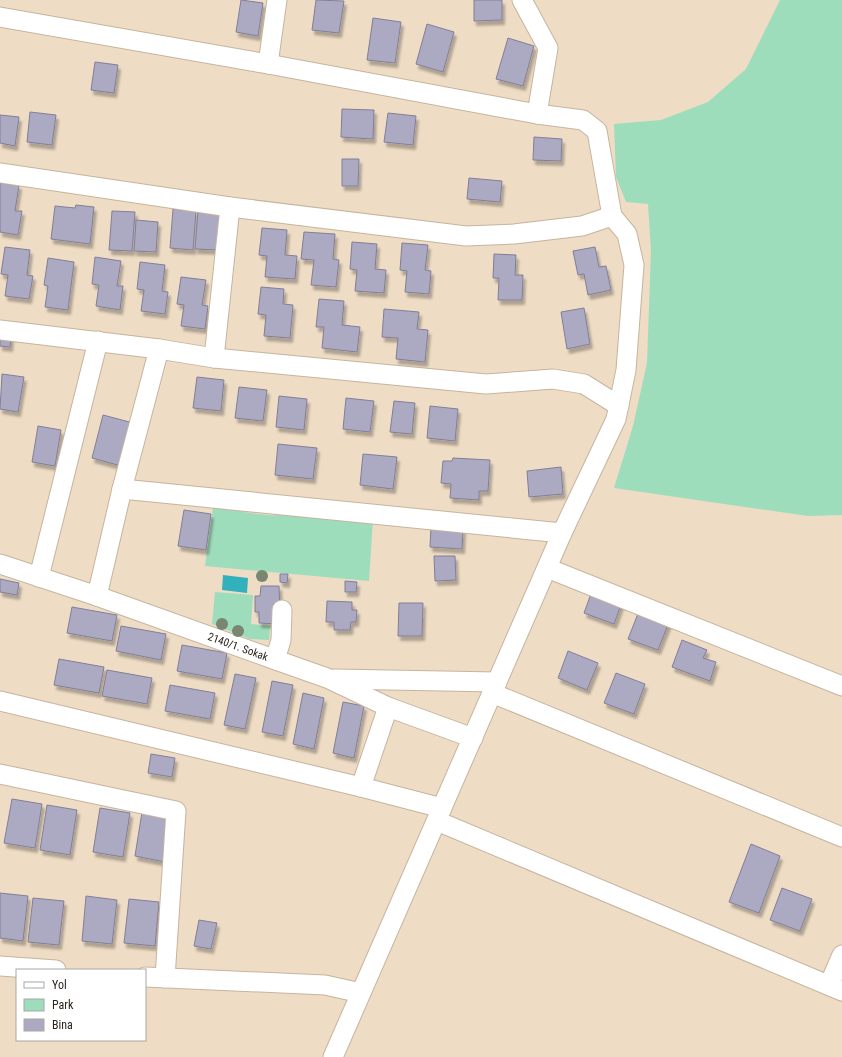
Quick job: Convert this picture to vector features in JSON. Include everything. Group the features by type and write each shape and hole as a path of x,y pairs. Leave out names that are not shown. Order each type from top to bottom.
{"street":[{"path":"268,64 277,0"},
{"path":"522,0 548,48 537,114"},
{"path":"0,17 268,64 537,114 583,120 598,131 612,216 627,234 634,265 626,370 616,419 562,533 333,1057"},
{"path":"0,173 230,207 466,236 514,234 582,226 612,216"},
{"path":"214,358 230,207"},
{"path":"0,330 98,341 214,358 486,384 553,379 584,384 619,406"},
{"path":"39,577 98,341"},
{"path":"97,596 122,489 159,349"},
{"path":"122,489 562,533"},
{"name":"2140/1. Sokak","path":"0,564 97,596 327,678 388,707 473,738"},
{"path":"547,568 842,686"},
{"path":"275,660 281,640 282,610"},
{"path":"327,678 494,688 842,837"},
{"path":"0,701 361,787 439,815 836,988 842,955"},
{"path":"361,787 388,707"},
{"path":"0,774 176,811 165,978"},
{"path":"0,966 42,969"},
{"path":"146,976 325,985 361,993"}],"green space":[{"path":"780,0 842,0 842,515 808,516 614,488 633,426 647,363 651,251 648,204 626,202 616,177 614,124 661,120 708,102 746,69"},
{"path":"213,507 254,514 303,515 324,519 373,519 369,581 205,566"},
{"path":"215,592 253,595 251,624 270,626 269,640 250,639 212,624"}],"water":[{"path":"223,575 248,578 247,593 222,590"}],"building":[{"path":"241,0 263,3 258,36 236,32"},
{"path":"316,0 344,1 339,33 312,30"},
{"path":"474,0 502,0 502,20 474,21"},
{"path":"373,18 401,22 395,63 367,60"},
{"path":"427,24 454,32 443,72 416,64"},
{"path":"508,38 534,46 523,86 496,79"},
{"path":"95,62 118,65 114,93 91,90"},
{"path":"342,109 374,110 373,139 341,137"},
{"path":"30,112 56,115 52,145 27,142"},
{"path":"388,113 416,116 413,145 384,142"},
{"path":"0,115 19,117 15,146 0,143"},
{"path":"534,137 562,139 561,161 533,160"},
{"path":"342,159 359,159 358,186 342,186"},
{"path":"469,178 502,181 500,202 467,199"},
{"path":"0,183 19,185 15,211 22,211 18,235 0,232"},
{"path":"76,205 94,207 90,244 51,239 55,206 75,208"},
{"path":"173,209 196,211 193,250 170,248"},
{"path":"198,210 220,211 217,250 195,249"},
{"path":"112,211 135,212 132,251 109,250"},
{"path":"136,220 158,222 156,252 134,251"},
{"path":"262,228 287,230 285,255 297,256 295,279 265,277 267,256 259,255"},
{"path":"304,232 335,234 333,259 339,260 336,287 311,285 314,260 301,259"},
{"path":"352,242 377,244 375,269 386,270 384,293 355,291 357,270 350,269"},
{"path":"402,243 428,245 425,270 431,271 429,294 405,292 407,271 400,270"},
{"path":"5,247 30,250 27,275 33,276 29,299 5,296 8,275 1,274"},
{"path":"595,247 599,267 606,266 611,290 588,295 584,274 578,275 573,251"},
{"path":"494,254 516,255 515,275 523,275 522,300 498,300 499,278 493,278"},
{"path":"95,257 121,261 117,286 123,286 120,310 96,306 99,285 92,284"},
{"path":"48,258 74,262 68,310 45,307 48,286 44,285"},
{"path":"140,262 165,265 162,291 168,292 165,314 141,311 144,290 137,289"},
{"path":"181,277 206,280 202,305 208,306 205,329 181,326 184,305 177,304"},
{"path":"261,287 284,289 283,304 293,305 290,338 264,336 266,315 258,314"},
{"path":"319,299 344,301 342,325 360,327 357,352 322,348 324,327 316,327"},
{"path":"584,308 590,344 567,349 561,312"},
{"path":"384,309 419,312 417,329 428,330 425,362 396,359 398,338 382,337"},
{"path":"0,335 11,336 10,347 0,346"},
{"path":"2,374 24,377 18,412 0,409"},
{"path":"197,377 224,380 221,411 193,408"},
{"path":"239,387 267,390 263,421 235,418"},
{"path":"279,396 307,399 304,430 276,427"},
{"path":"346,398 374,401 370,432 343,429"},
{"path":"394,401 415,403 412,434 390,432"},
{"path":"430,406 458,409 455,441 427,438"},
{"path":"103,415 137,424 125,467 92,458"},
{"path":"38,426 61,430 55,466 32,462"},
{"path":"278,444 317,448 313,479 275,475"},
{"path":"363,454 397,457 393,489 360,485"},
{"path":"453,458 490,460 488,491 479,491 479,500 450,498 451,484 441,483 443,461 452,461"},
{"path":"561,467 563,494 529,497 527,471"},
{"path":"184,510 211,514 206,550 178,546"},
{"path":"431,526 463,528 462,549 430,547"},
{"path":"434,556 455,556 456,580 435,581"},
{"path":"280,574 288,574 287,583 280,582"},
{"path":"0,579 19,583 17,595 0,592"},
{"path":"345,581 357,582 356,592 345,592"},
{"path":"261,586 279,586 280,613 277,624 259,623 259,612 255,612 255,596 260,596"},
{"path":"592,591 622,602 614,624 584,613"},
{"path":"327,601 352,602 352,610 357,610 356,622 351,622 350,630 334,630 334,622 326,622"},
{"path":"399,603 423,603 422,636 398,636"},
{"path":"72,607 117,615 112,641 67,633"},
{"path":"639,611 669,622 658,650 628,639"},
{"path":"121,626 166,634 161,660 116,651"},
{"path":"682,640 707,650 703,658 716,662 710,681 672,667"},
{"path":"182,645 227,653 222,679 177,671"},
{"path":"568,651 598,663 587,690 558,678"},
{"path":"59,659 104,667 99,693 54,685"},
{"path":"107,670 152,678 147,704 102,696"},
{"path":"616,673 645,684 634,714 604,703"},
{"path":"235,674 256,678 245,729 224,725"},
{"path":"272,681 293,685 283,736 262,732"},
{"path":"170,685 215,693 210,719 165,711"},
{"path":"303,693 324,698 314,749 293,744"},
{"path":"343,702 364,706 354,758 333,753"},
{"path":"151,754 175,758 172,777 148,773"},
{"path":"12,799 42,804 35,848 4,843"},
{"path":"47,805 77,810 70,855 40,850"},
{"path":"100,808 130,813 123,857 93,852"},
{"path":"142,812 173,817 165,862 135,856"},
{"path":"751,844 780,856 759,913 729,902"},
{"path":"782,888 812,899 800,931 770,920"},
{"path":"0,893 28,896 23,941 0,938"},
{"path":"86,896 117,900 112,944 82,941"},
{"path":"33,898 64,901 59,945 28,942"},
{"path":"129,899 159,902 155,946 124,943"},
{"path":"199,920 217,923 211,949 194,946"}]}
